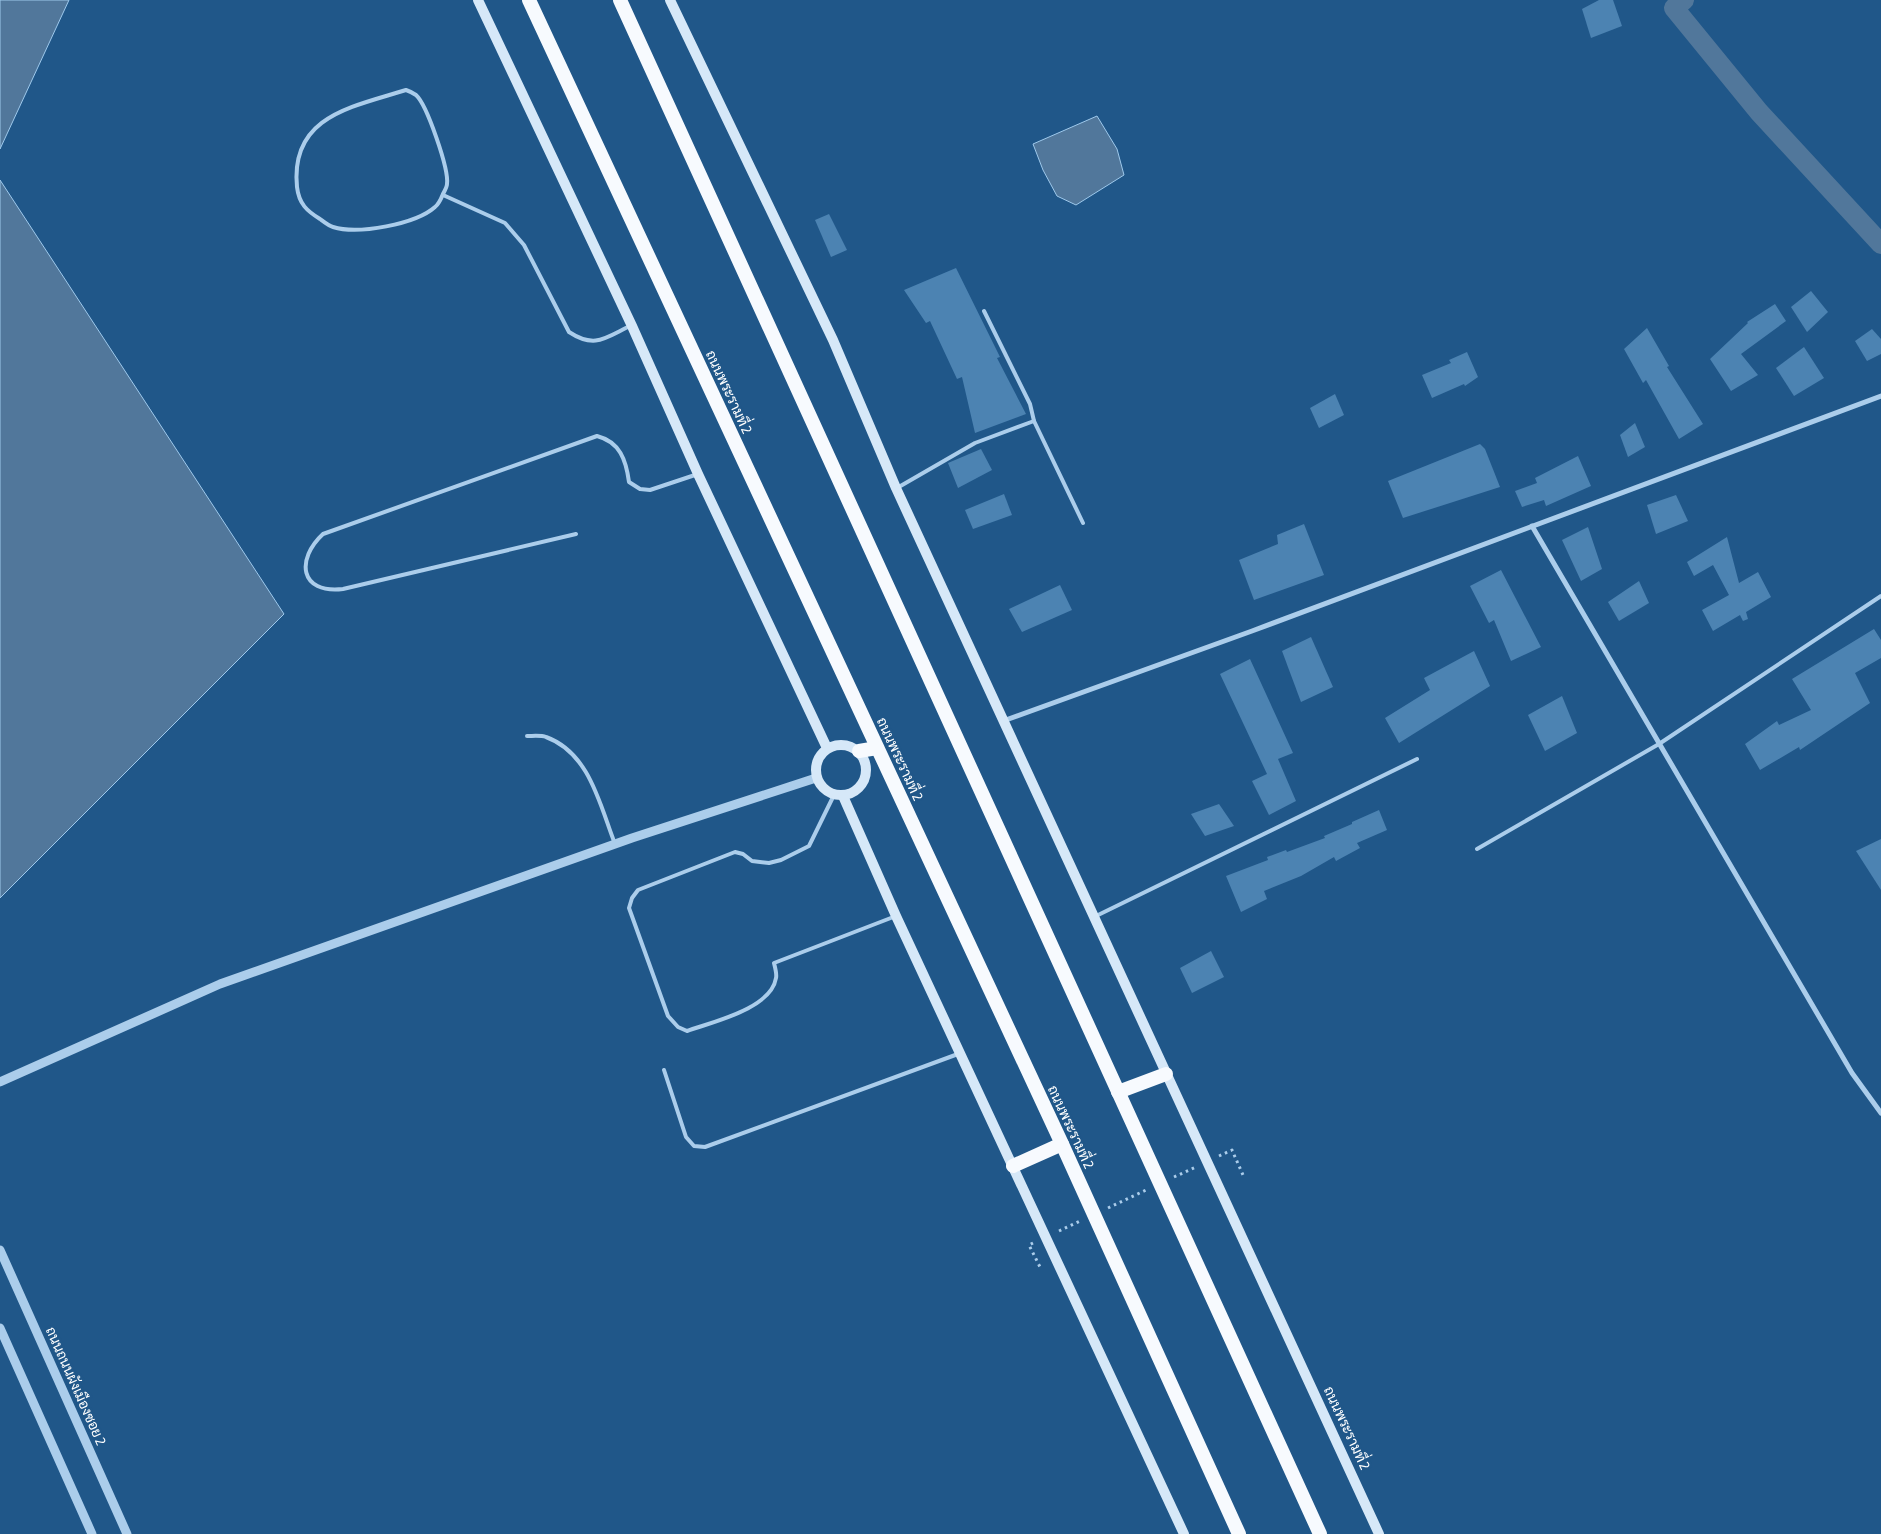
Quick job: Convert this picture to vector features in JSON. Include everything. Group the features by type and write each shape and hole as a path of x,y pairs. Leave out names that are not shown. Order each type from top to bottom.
{"highway":[{"name":"ถนนพระรามที่ 2","path":"529,0 1062,1144 1239,1534"},
{"path":"620,0 1320,1534"},
{"path":"859,751 877,748"},
{"path":"1118,1092 1166,1074"},
{"path":"1013,1166 1062,1144"}],"main road":[{"path":"478,0 632,326 698,474 827,748"},
{"name":"ถนนพระรามที่ 2","path":"670,0 833,340 896,488 1378,1534"},
{"path":"844,744 852,746 859,751 864,758 866,766 863,782 858,789 838,795 826,792 820,786 815,770 817,761 827,748 844,744"},
{"path":"838,795 1184,1534"}],"street":[{"path":"1003,721 1881,396"},
{"path":"1532,526 1852,1072 1881,1113"},
{"path":"0,1082 220,984 615,844 816,778"},
{"name":"ถนนถนนผังเมืองซอย 2","path":"0,1250 127,1534"},
{"path":"0,1328 92,1534"}],"lane":[{"path":"406,90 416,95 432,123 448,185 442,195 437,206 423,216 390,226 359,231 333,227 310,213 301,204 296,173 298,155 311,132 340,111 406,90"},
{"path":"442,195 505,223 524,245 568,332 580,340 595,342 632,326"},
{"path":"984,311 1030,404 1034,421 1083,522"},
{"path":"896,488 975,443 1034,421"},
{"path":"576,534 343,589 321,589 312,584 306,574 306,560 314,542 323,534 597,436 607,439 618,446 628,471 629,482 640,489 650,490 698,474"},
{"path":"1478,849 1659,744 1881,596"},
{"path":"527,736 545,737 562,746 577,759 586,771 615,844"},
{"path":"1093,918 1418,759"},
{"path":"838,795 809,846 781,860 769,863 752,861 744,854 735,852 638,890 632,898 629,908 668,1016 678,1027 687,1031 749,1008 765,998 772,987 776,978 774,963 896,916"},
{"path":"664,1070 686,1137 694,1146 705,1147 960,1054"}],"path":[{"path":"1214,1158 1232,1150 1243,1176"},
{"path":"1170,1179 1196,1166"},
{"path":"1099,1212 1152,1187"},
{"path":"1055,1232 1082,1220"},
{"path":"1037,1241 1028,1245 1041,1269"}],"water":[{"path":"0,0 69,0 0,149"},
{"path":"1097,116 1117,149 1124,175 1076,205 1057,196 1043,170 1033,144"},
{"path":"0,180 284,614 0,898"}],"building":[{"path":"1599,0 1613,0 1622,26 1591,38 1582,9"},
{"path":"829,214 847,250 831,257 815,220"},
{"path":"956,268 1000,357 997,358 1026,414 975,433 962,377 957,379 930,321 926,323 904,290"},
{"path":"1811,291 1828,312 1807,332 1791,307"},
{"path":"1775,304 1786,321 1741,354 1758,375 1731,391 1710,359 1747,322"},
{"path":"1647,328 1669,366 1667,367 1703,424 1679,439 1646,380 1643,383 1624,349"},
{"path":"1872,329 1881,339 1881,354 1867,361 1855,341"},
{"path":"1804,347 1824,378 1794,396 1776,368"},
{"path":"1467,352 1478,377 1465,386 1464,384 1432,398 1422,375 1451,363 1449,360"},
{"path":"1335,394 1344,415 1319,428 1310,408"},
{"path":"1635,423 1645,447 1628,457 1620,435"},
{"path":"1480,444 1485,449 1500,487 1403,518 1388,481"},
{"path":"981,449 992,470 958,488 948,463"},
{"path":"1578,456 1591,486 1546,506 1544,500 1522,507 1515,491 1537,483 1535,478"},
{"path":"1004,494 1012,515 973,529 965,510"},
{"path":"1676,495 1688,521 1656,534 1647,505"},
{"path":"1304,524 1324,575 1254,600 1239,560 1278,544 1277,535"},
{"path":"1588,527 1602,569 1581,581 1562,540"},
{"path":"1727,537 1739,583 1758,572 1771,597 1746,612 1748,619 1743,621 1740,615 1713,631 1702,610 1729,595 1713,565 1694,576 1687,562"},
{"path":"1501,570 1541,647 1511,661 1494,620 1489,623 1470,586"},
{"path":"1639,581 1649,603 1619,621 1608,602"},
{"path":"1060,585 1072,610 1022,632 1009,609"},
{"path":"1874,629 1881,640 1881,658 1855,673 1870,703 1800,750 1799,747 1760,770 1745,744 1777,721 1779,725 1811,710 1792,679"},
{"path":"1311,637 1333,687 1301,702 1282,651"},
{"path":"1474,651 1490,686 1399,743 1385,718 1430,690 1424,678"},
{"path":"1250,659 1293,753 1278,759 1296,801 1269,815 1252,781 1267,774 1220,674"},
{"path":"1562,696 1577,733 1545,751 1528,715"},
{"path":"1219,804 1234,826 1205,836 1191,814"},
{"path":"1379,810 1387,830 1357,843 1360,848 1336,861 1334,857 1301,876 1264,891 1267,899 1241,912 1226,876 1268,860 1267,857 1325,838 1324,836"},
{"path":"1881,839 1881,890 1856,851"},
{"path":"1211,951 1224,977 1192,993 1180,968"}],"waterway":[{"path":"1684,0 1674,8 1759,112 1881,244"}]}
